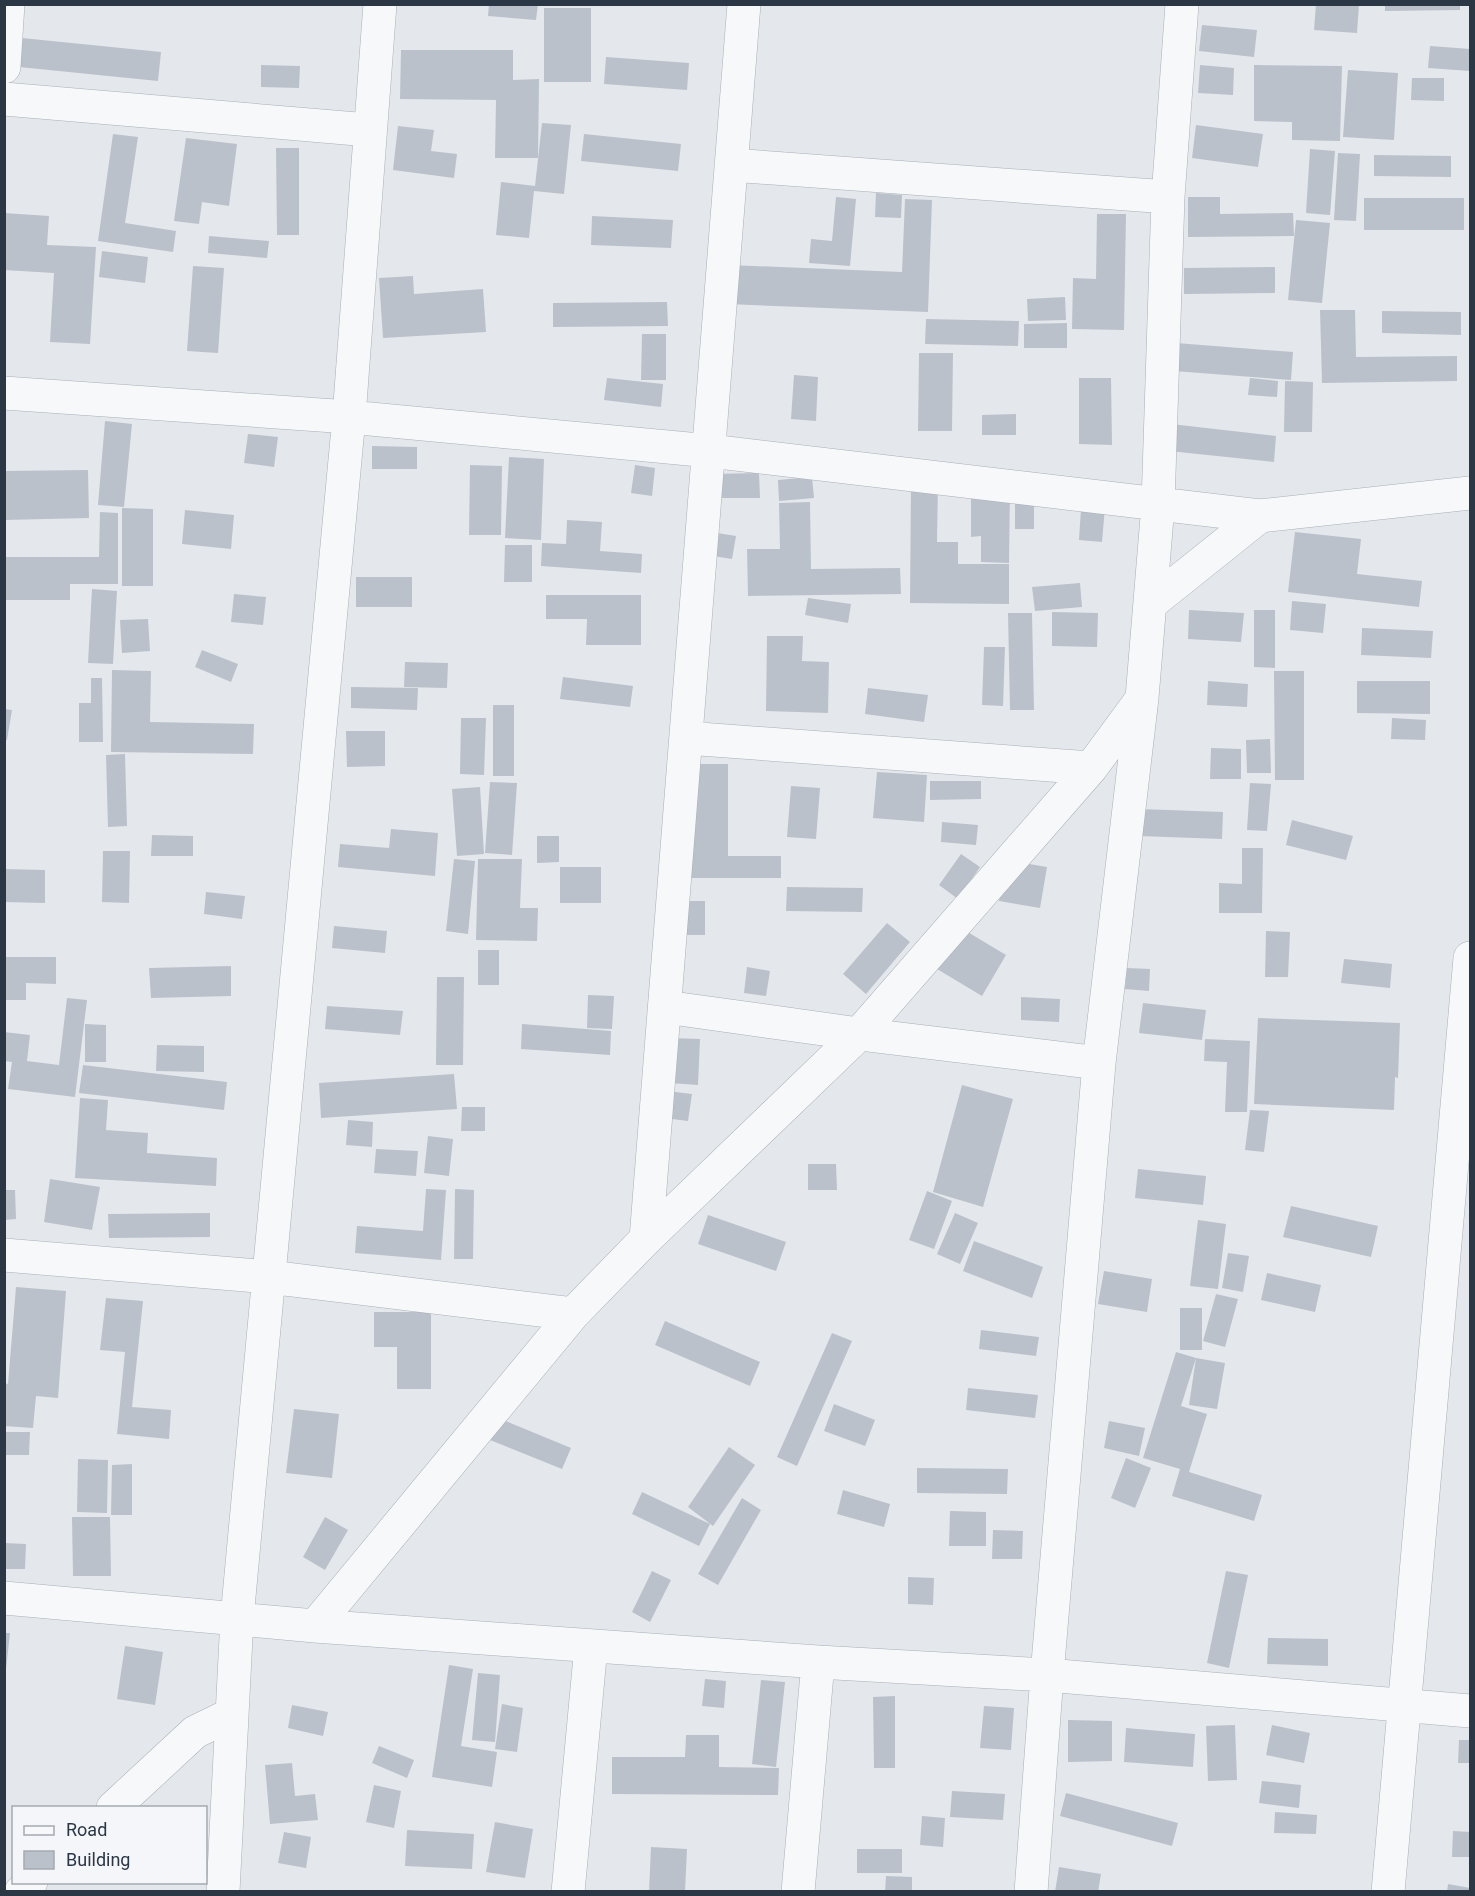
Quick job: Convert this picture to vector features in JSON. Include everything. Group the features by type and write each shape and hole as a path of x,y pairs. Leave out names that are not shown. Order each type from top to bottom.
{"street":[{"path":"4,67 8,4"},
{"path":"223,1892 237,1618 349,417 380,4"},
{"path":"646,1239 744,4"},
{"path":"1031,1892 1099,1063 1142,698 1158,505 1168,197 1182,4"},
{"path":"4,99 369,130"},
{"path":"731,165 1168,197"},
{"path":"4,393 349,417 710,451 1260,516 1470,493"},
{"path":"1150,604 1260,516"},
{"path":"315,1626 573,1314 646,1239 859,1034 1091,768 1142,698"},
{"path":"687,738 1091,768"},
{"path":"1388,1892 1470,958"},
{"path":"665,1007 859,1034 1099,1063"},
{"path":"4,1255 269,1277 573,1314"},
{"path":"4,1598 315,1626 818,1662 1047,1675 1470,1711"},
{"path":"568,1892 591,1646"},
{"path":"798,1892 818,1662"},
{"path":"114,1806 195,1732 232,1714"}],"building":[{"path":"489,4 538,4 536,20 488,16"},
{"path":"1316,4 1359,4 1357,33 1314,30"},
{"path":"1385,4 1460,4 1460,10 1385,11"},
{"path":"544,8 591,8 591,82 544,82"},
{"path":"1202,25 1257,30 1254,57 1199,51"},
{"path":"22,38 161,52 158,81 19,67"},
{"path":"1430,46 1470,49 1470,71 1428,68"},
{"path":"401,50 513,50 513,80 539,79 538,158 495,158 496,100 400,99"},
{"path":"606,57 689,63 687,90 604,84"},
{"path":"261,65 300,66 299,88 261,87"},
{"path":"1200,65 1234,68 1233,95 1198,93"},
{"path":"1254,65 1342,66 1340,141 1292,140 1292,122 1254,121"},
{"path":"1348,70 1398,73 1394,140 1343,137"},
{"path":"1412,78 1444,78 1444,101 1411,100"},
{"path":"542,123 571,125 564,194 534,191 529,238 496,235 501,182 535,186"},
{"path":"1196,125 1263,134 1258,167 1192,158"},
{"path":"398,126 434,130 431,151 457,154 454,178 393,170"},
{"path":"113,134 138,137 125,223 176,231 173,252 98,241"},
{"path":"584,134 681,144 678,171 581,161"},
{"path":"186,138 237,144 229,206 202,202 199,224 174,221"},
{"path":"276,148 299,148 299,235 277,235"},
{"path":"1310,149 1335,151 1330,215 1306,213"},
{"path":"1338,153 1360,154 1356,221 1334,220"},
{"path":"1374,155 1451,156 1451,177 1374,176"},
{"path":"876,193 902,195 901,218 875,217"},
{"path":"836,197 856,199 850,266 809,263 811,239 832,241"},
{"path":"1188,197 1220,197 1220,214 1293,213 1294,236 1188,237"},
{"path":"1364,198 1464,198 1464,230 1364,230"},
{"path":"905,199 932,200 928,312 727,304 729,265 902,272"},
{"path":"4,213 49,216 47,245 96,247 90,344 50,342 54,273 4,270"},
{"path":"1097,214 1126,214 1124,330 1072,329 1073,278 1096,279"},
{"path":"592,216 673,220 671,248 591,245"},
{"path":"1296,220 1330,223 1322,303 1288,300"},
{"path":"209,236 269,241 267,258 208,253"},
{"path":"102,251 148,257 145,283 99,277"},
{"path":"193,266 224,268 218,353 187,351"},
{"path":"1275,267 1275,293 1184,294 1184,268"},
{"path":"413,276 414,294 483,289 486,332 383,338 379,278"},
{"path":"1065,297 1066,320 1028,321 1027,299"},
{"path":"667,302 668,326 553,327 553,303"},
{"path":"1320,310 1355,310 1356,357 1457,356 1457,381 1322,383"},
{"path":"1382,311 1461,312 1461,335 1382,333"},
{"path":"926,319 1019,321 1018,346 925,344"},
{"path":"1067,323 1067,348 1024,348 1024,324"},
{"path":"642,334 666,334 666,380 641,380"},
{"path":"1176,343 1293,352 1291,380 1174,371"},
{"path":"919,353 953,353 952,431 918,431"},
{"path":"794,375 818,377 816,421 791,419"},
{"path":"607,378 663,384 661,407 604,400"},
{"path":"1079,378 1111,378 1112,445 1079,444"},
{"path":"1250,378 1278,381 1277,397 1248,395"},
{"path":"1285,381 1313,382 1312,432 1284,432"},
{"path":"1016,414 1016,435 982,435 982,415"},
{"path":"105,421 132,424 124,507 98,505"},
{"path":"1171,424 1276,436 1274,462 1169,451"},
{"path":"248,434 278,437 274,467 244,463"},
{"path":"372,446 417,447 417,469 372,469"},
{"path":"509,457 544,459 541,540 505,538"},
{"path":"470,465 502,466 501,535 469,535"},
{"path":"635,465 655,468 652,496 631,493"},
{"path":"88,470 89,518 4,520 4,471"},
{"path":"759,473 760,498 713,498 712,474"},
{"path":"812,477 814,498 779,501 778,480"},
{"path":"911,482 938,482 937,542 958,542 958,564 1009,564 1009,604 910,603"},
{"path":"971,485 1010,486 1009,563 981,562 981,536 971,537"},
{"path":"1082,493 1106,495 1102,542 1079,540"},
{"path":"1015,495 1034,495 1034,529 1015,529"},
{"path":"810,502 811,569 900,568 901,594 748,596 747,549 780,549 779,503"},
{"path":"122,508 153,509 153,586 122,586"},
{"path":"185,510 234,515 231,549 182,544"},
{"path":"100,512 118,513 118,584 70,584 70,600 5,600 5,557 99,557"},
{"path":"567,520 602,522 600,551 642,554 641,573 541,566 542,543 566,544"},
{"path":"711,532 736,536 732,559 707,555"},
{"path":"1295,532 1361,539 1357,574 1422,581 1419,607 1288,592"},
{"path":"505,545 532,545 532,582 504,582"},
{"path":"356,577 412,577 412,607 356,607"},
{"path":"1080,583 1082,607 1035,611 1032,587"},
{"path":"92,589 117,591 113,664 88,663"},
{"path":"234,594 266,597 263,625 231,622"},
{"path":"546,595 641,595 641,645 586,645 587,619 546,619"},
{"path":"808,598 851,604 848,623 805,615"},
{"path":"1292,601 1326,604 1323,633 1290,630"},
{"path":"1189,610 1244,613 1241,642 1188,639"},
{"path":"1254,610 1275,610 1275,668 1254,667"},
{"path":"1052,612 1098,613 1097,647 1052,646"},
{"path":"1008,613 1032,613 1034,710 1010,710"},
{"path":"148,619 150,651 122,653 120,620"},
{"path":"1362,628 1433,631 1431,658 1361,655"},
{"path":"767,636 803,636 802,661 829,662 828,713 766,711"},
{"path":"984,647 1005,647 1003,706 982,705"},
{"path":"202,650 238,664 231,682 195,667"},
{"path":"405,662 448,663 447,688 404,687"},
{"path":"112,670 151,671 150,722 254,724 253,754 111,752"},
{"path":"1274,671 1304,671 1304,780 1275,780"},
{"path":"563,677 633,686 630,707 560,699"},
{"path":"91,678 102,678 103,742 79,742 79,703 91,703"},
{"path":"1208,681 1248,684 1247,707 1207,705"},
{"path":"1357,681 1430,681 1430,714 1357,713"},
{"path":"351,687 418,688 417,710 351,708"},
{"path":"868,688 928,695 924,722 865,714"},
{"path":"493,705 514,705 514,776 493,776"},
{"path":"4,709 12,710 7,740 4,740"},
{"path":"461,718 486,718 484,775 460,774"},
{"path":"1392,718 1426,720 1425,740 1391,739"},
{"path":"346,731 385,731 385,766 347,767"},
{"path":"1270,739 1271,773 1247,773 1246,740"},
{"path":"1211,748 1241,749 1241,779 1210,779"},
{"path":"125,754 127,826 108,827 106,755"},
{"path":"688,764 728,764 728,856 781,856 781,878 688,878"},
{"path":"877,772 927,775 924,822 873,818"},
{"path":"930,781 981,781 981,799 930,800"},
{"path":"490,782 517,783 512,855 485,853"},
{"path":"1250,783 1271,784 1267,831 1247,830"},
{"path":"791,786 820,788 816,839 787,837"},
{"path":"480,787 484,854 457,856 452,789"},
{"path":"1140,809 1223,812 1222,839 1139,836"},
{"path":"1292,820 1353,836 1346,860 1286,845"},
{"path":"942,822 978,825 976,845 941,842"},
{"path":"391,829 438,833 435,876 338,867 340,844 389,848"},
{"path":"152,835 193,836 193,856 151,856"},
{"path":"537,836 559,836 559,862 537,863"},
{"path":"1242,848 1263,848 1262,913 1219,913 1219,883 1242,884"},
{"path":"103,851 130,851 129,903 102,902"},
{"path":"961,854 980,867 958,899 939,885"},
{"path":"454,859 475,861 468,934 446,931"},
{"path":"478,859 522,859 520,908 538,908 537,941 476,940"},
{"path":"1006,860 1047,867 1040,908 999,901"},
{"path":"560,867 601,867 601,903 560,903"},
{"path":"4,869 45,870 45,903 4,902"},
{"path":"787,887 863,888 862,912 786,911"},
{"path":"206,892 245,896 242,919 204,914"},
{"path":"672,901 705,901 705,935 673,935"},
{"path":"887,923 910,942 866,994 843,974"},
{"path":"334,926 387,931 385,953 332,948"},
{"path":"961,928 1006,955 982,996 937,969"},
{"path":"1266,931 1290,932 1288,977 1265,977"},
{"path":"478,950 499,950 499,985 478,985"},
{"path":"4,957 56,957 56,984 26,983 26,1000 4,1000"},
{"path":"1344,959 1392,964 1390,988 1341,983"},
{"path":"231,966 231,996 151,998 149,968"},
{"path":"747,967 770,971 766,996 744,993"},
{"path":"1127,968 1150,969 1149,991 1125,989"},
{"path":"437,977 464,977 463,1065 436,1065"},
{"path":"588,995 614,996 612,1029 587,1028"},
{"path":"1021,997 1060,999 1059,1022 1021,1020"},
{"path":"67,998 87,1000 75,1097 8,1089 12,1062 4,1061 4,1032 30,1035 27,1061 59,1065"},
{"path":"1143,1003 1206,1010 1202,1040 1139,1033"},
{"path":"327,1006 403,1011 400,1035 325,1029"},
{"path":"1258,1018 1400,1023 1394,1110 1254,1104"},
{"path":"85,1024 106,1025 106,1062 85,1062"},
{"path":"522,1024 611,1031 610,1055 521,1049"},
{"path":"671,1038 700,1039 698,1085 669,1083"},
{"path":"1205,1039 1250,1041 1247,1112 1225,1112 1227,1062 1204,1061"},
{"path":"157,1045 204,1046 204,1072 156,1071"},
{"path":"83,1065 227,1082 224,1110 79,1093"},
{"path":"454,1074 457,1109 321,1118 319,1083"},
{"path":"962,1085 1013,1099 983,1207 933,1192"},
{"path":"667,1091 692,1094 688,1121 664,1118"},
{"path":"80,1098 108,1100 106,1130 148,1133 147,1153 217,1158 216,1186 75,1178"},
{"path":"462,1107 485,1107 485,1131 461,1131"},
{"path":"1250,1110 1269,1111 1264,1152 1245,1150"},
{"path":"348,1120 373,1122 372,1147 346,1145"},
{"path":"428,1136 453,1139 449,1176 424,1173"},
{"path":"376,1149 418,1151 416,1176 374,1173"},
{"path":"808,1164 836,1164 837,1190 808,1190"},
{"path":"1138,1169 1206,1176 1203,1205 1135,1198"},
{"path":"50,1179 100,1187 92,1230 44,1222"},
{"path":"426,1189 446,1190 441,1260 355,1253 357,1226 423,1231"},
{"path":"455,1189 474,1190 473,1259 454,1259"},
{"path":"4,1190 15,1190 16,1219 4,1220"},
{"path":"927,1191 952,1201 934,1249 909,1240"},
{"path":"1291,1206 1378,1226 1371,1257 1283,1237"},
{"path":"210,1213 210,1237 109,1238 108,1214"},
{"path":"955,1213 978,1223 960,1264 937,1254"},
{"path":"708,1215 786,1242 776,1271 698,1244"},
{"path":"1198,1220 1226,1224 1218,1289 1190,1286"},
{"path":"974,1241 1043,1267 1032,1298 963,1271"},
{"path":"1228,1253 1249,1256 1243,1292 1222,1288"},
{"path":"1104,1271 1152,1279 1147,1312 1098,1304"},
{"path":"1267,1273 1321,1285 1315,1312 1261,1300"},
{"path":"16,1287 66,1291 58,1398 36,1396 33,1428 4,1426 4,1383 8,1384"},
{"path":"1216,1294 1238,1299 1225,1347 1203,1341"},
{"path":"106,1298 143,1301 132,1407 171,1410 169,1439 117,1434 125,1352 100,1350"},
{"path":"1180,1308 1202,1308 1202,1350 1180,1350"},
{"path":"374,1312 431,1312 431,1389 397,1389 397,1347 374,1347"},
{"path":"665,1321 760,1362 750,1386 655,1345"},
{"path":"981,1330 1039,1337 1036,1356 979,1349"},
{"path":"832,1333 852,1341 797,1466 777,1457"},
{"path":"1176,1352 1196,1358 1181,1406 1207,1414 1189,1472 1262,1495 1254,1521 1172,1496 1180,1469 1143,1458"},
{"path":"1196,1358 1225,1363 1217,1409 1189,1405"},
{"path":"968,1388 1038,1395 1035,1418 966,1410"},
{"path":"834,1404 875,1420 865,1446 824,1431"},
{"path":"294,1409 339,1414 332,1478 286,1473"},
{"path":"479,1410 571,1448 562,1469 470,1432"},
{"path":"1109,1421 1145,1428 1139,1456 1104,1448"},
{"path":"4,1432 30,1432 29,1455 4,1455"},
{"path":"729,1447 755,1465 713,1526 688,1507"},
{"path":"1126,1458 1151,1468 1135,1508 1111,1498"},
{"path":"78,1459 108,1460 107,1513 77,1512"},
{"path":"132,1464 132,1515 111,1515 112,1465"},
{"path":"917,1468 1008,1469 1007,1494 917,1493"},
{"path":"843,1490 890,1504 884,1527 837,1514"},
{"path":"642,1492 710,1524 699,1546 632,1514"},
{"path":"742,1498 761,1510 718,1585 698,1574"},
{"path":"950,1511 986,1512 986,1546 949,1546"},
{"path":"72,1517 110,1517 111,1576 73,1576"},
{"path":"325,1517 348,1530 325,1570 303,1557"},
{"path":"993,1530 1023,1531 1022,1559 992,1559"},
{"path":"4,1543 26,1544 25,1569 4,1569"},
{"path":"652,1571 671,1580 650,1622 632,1612"},
{"path":"1226,1571 1248,1575 1229,1668 1207,1663"},
{"path":"908,1577 934,1578 933,1605 908,1604"},
{"path":"4,1633 10,1633 6,1669 4,1668"},
{"path":"1268,1638 1328,1639 1328,1666 1267,1664"},
{"path":"125,1646 163,1652 155,1705 117,1699"},
{"path":"449,1665 473,1669 461,1746 497,1752 492,1787 432,1777"},
{"path":"478,1673 500,1675 495,1742 472,1740"},
{"path":"705,1679 726,1681 724,1708 702,1706"},
{"path":"761,1680 785,1682 776,1767 752,1764"},
{"path":"895,1696 895,1768 874,1768 873,1697"},
{"path":"502,1704 523,1708 517,1752 495,1749"},
{"path":"292,1705 328,1712 323,1736 288,1728"},
{"path":"984,1706 1014,1708 1011,1750 980,1748"},
{"path":"1068,1720 1112,1721 1112,1761 1068,1762"},
{"path":"1235,1725 1237,1780 1208,1781 1206,1726"},
{"path":"1272,1725 1310,1733 1304,1763 1266,1755"},
{"path":"1126,1728 1195,1734 1193,1767 1124,1762"},
{"path":"686,1735 719,1735 719,1767 779,1768 778,1795 612,1794 612,1757 685,1757"},
{"path":"1459,1740 1470,1740 1470,1763 1458,1763"},
{"path":"379,1746 414,1760 407,1778 372,1763"},
{"path":"292,1763 295,1796 315,1794 318,1820 270,1824 265,1765"},
{"path":"1262,1781 1301,1785 1299,1808 1259,1803"},
{"path":"374,1785 401,1791 394,1828 366,1822"},
{"path":"952,1791 1005,1794 1003,1820 950,1817"},
{"path":"1066,1793 1178,1823 1172,1846 1060,1816"},
{"path":"1275,1812 1317,1815 1316,1834 1274,1833"},
{"path":"922,1816 945,1818 943,1847 920,1845"},
{"path":"495,1822 533,1829 525,1878 486,1872"},
{"path":"407,1830 474,1834 472,1869 405,1866"},
{"path":"1453,1831 1470,1832 1470,1857 1452,1857"},
{"path":"284,1832 311,1837 306,1868 278,1863"},
{"path":"651,1847 687,1849 685,1892 649,1892"},
{"path":"857,1849 902,1849 902,1873 857,1873"},
{"path":"1059,1867 1101,1874 1098,1892 1055,1892"},
{"path":"886,1876 912,1877 912,1892 885,1892"},
{"path":"1448,1884 1470,1888 1470,1892 1447,1892"}]}
